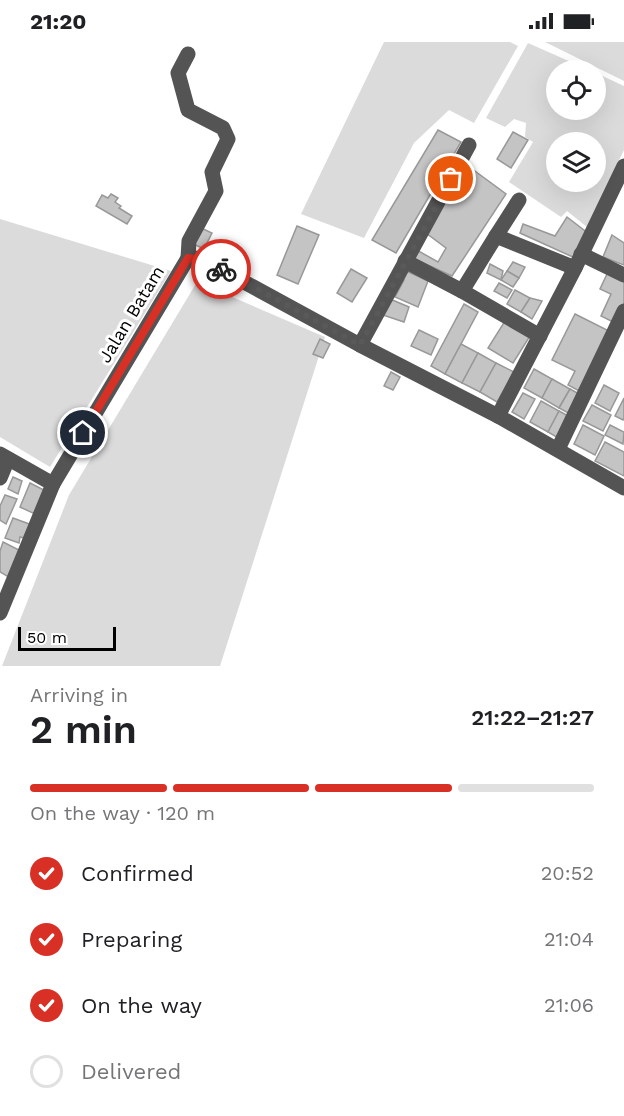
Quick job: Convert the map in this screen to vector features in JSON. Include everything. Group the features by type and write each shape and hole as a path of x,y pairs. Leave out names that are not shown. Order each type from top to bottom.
{"street":[{"path":"188,54 178,73 187,108 191,113 223,128 228,139 212,172 216,191 189,241 188,258"},
{"path":"360,345 469,145"},
{"path":"498,416 624,166"},
{"path":"462,291 519,200"},
{"path":"496,236 624,276"},
{"name":"Jalan Batam","path":"0,613 5,586 53,484 188,258 212,264 623,485"},
{"path":"405,261 540,336"},
{"path":"558,449 624,311"},
{"path":"0,478 4,457 53,484"}],"shaded area":[{"path":"384,42 510,42 518,46 474,123 449,110 414,143 364,238 301,214"},
{"path":"545,42 624,42 624,81 606,72 606,60 581,60"},
{"path":"528,43 566,60 546,60 546,120 606,120 606,78 624,86 624,150 606,187 606,132 546,132 546,192 604,192 587,227 567,211 561,217 509,182 533,142 525,137 526,123 514,119 505,127 486,118"},
{"path":"0,219 171,271 50,467 0,437"},
{"path":"197,282 325,337 220,666 2,666 69,495"}],"building":[{"path":"438,130 461,142 396,253 372,240"},
{"path":"513,132 528,140 511,168 497,159"},
{"path":"464,163 506,194 452,276 410,257 415,249 438,262 446,248 426,233"},
{"path":"111,194 118,198 115,202 121,206 119,208 132,216 127,224 96,206 102,195 108,198"},
{"path":"567,217 589,234 575,258 520,233 523,224 555,236"},
{"path":"297,226 319,235 298,284 277,275"},
{"path":"199,227 212,233 204,249 191,243"},
{"path":"612,235 624,243 624,265 603,257"},
{"path":"513,262 525,267 519,278 507,271"},
{"path":"490,264 503,271 501,280 487,273"},
{"path":"351,269 367,278 352,302 337,293"},
{"path":"402,269 428,281 418,307 395,297 404,280"},
{"path":"507,271 519,278 513,287 501,280"},
{"path":"608,272 624,279 624,303 615,323 601,316 611,294 600,289"},
{"path":"499,283 512,290 507,298 494,291"},
{"path":"515,290 530,298 521,312 507,304"},
{"path":"530,298 542,301 532,319 521,312"},
{"path":"390,299 409,307 404,322 383,315"},
{"path":"464,304 478,312 445,374 431,366"},
{"path":"575,314 613,333 583,393 568,385 575,371 552,360"},
{"path":"505,321 530,336 513,363 488,348"},
{"path":"419,330 438,339 431,355 411,346"},
{"path":"320,339 330,344 323,358 313,354"},
{"path":"461,344 478,353 462,383 445,374"},
{"path":"478,353 496,363 480,392 462,383"},
{"path":"496,363 514,372 497,402 480,392"},
{"path":"534,369 552,379 542,398 524,388"},
{"path":"391,372 400,377 393,390 384,386"},
{"path":"552,379 570,389 559,408 542,398"},
{"path":"604,385 619,393 610,411 595,403"},
{"path":"570,389 583,396 572,415 559,408"},
{"path":"523,393 535,399 524,419 512,412"},
{"path":"624,398 624,418 623,420 615,416"},
{"path":"541,401 559,411 548,432 530,422"},
{"path":"592,405 611,415 603,431 583,421"},
{"path":"559,411 572,418 560,439 548,432"},
{"path":"583,425 604,436 595,455 574,444"},
{"path":"610,425 624,432 623,444 605,435"},
{"path":"605,442 624,452 624,476 595,461"},
{"path":"13,477 22,481 18,494 8,489"},
{"path":"30,483 44,490 35,514 20,507"},
{"path":"5,495 17,499 6,524 0,520 0,506"},
{"path":"13,518 32,525 28,539 20,537 19,543 5,538"},
{"path":"3,542 23,552 12,579 0,572 0,551"}],"way so far":[{"path":"221,269 360,345 451,179"}],"route":[{"path":"83,433 188,258 202,260 221,269"}]}
